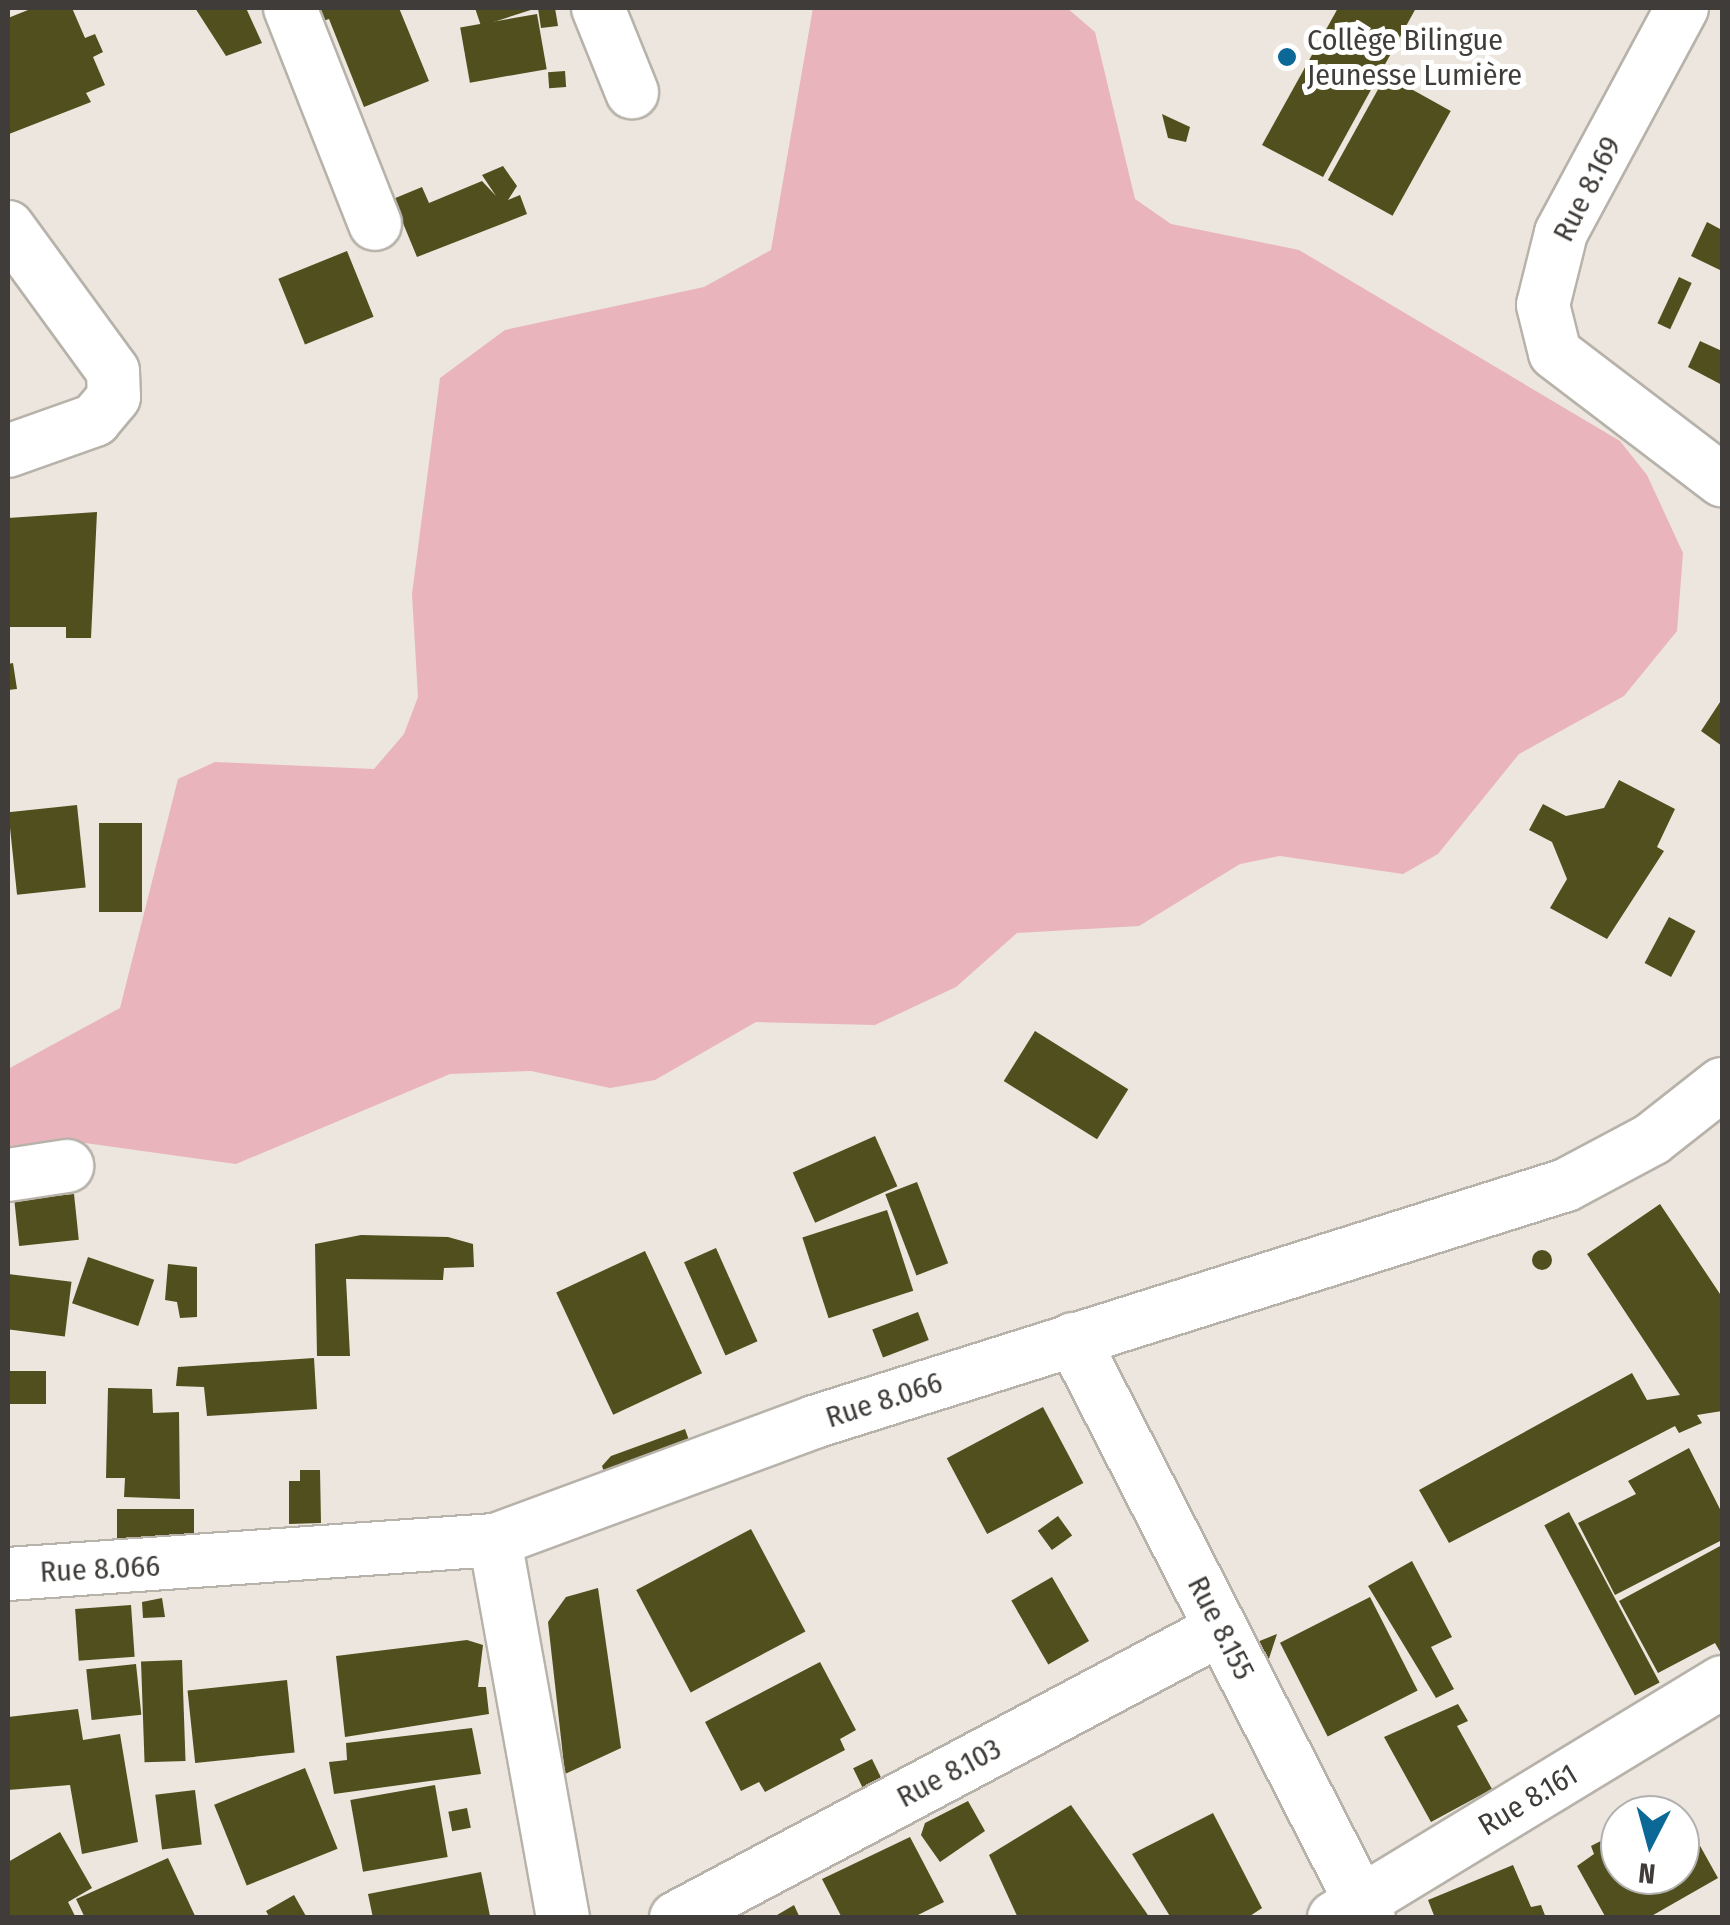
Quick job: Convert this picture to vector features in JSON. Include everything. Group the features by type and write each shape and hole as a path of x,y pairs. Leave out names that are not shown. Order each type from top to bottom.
{"street":[{"path":"290,8 375,224"},
{"path":"598,8 632,92"},
{"name":"Rue 8.169","path":"1682,8 1561,232 1543,305 1555,354 1722,480"},
{"path":"8,227 114,372 114,396 95,420 8,452"},
{"name":"Rue 8.066","path":"8,1574 495,1540 1073,1339 1566,1185 1652,1138 1722,1084"},
{"path":"8,1175 67,1166"},
{"name":"Rue 8.155","path":"1073,1339 1221,1629 1355,1912"},
{"path":"495,1540 563,1918"},
{"name":"Rue 8.103","path":"676,1918 1221,1629"},
{"name":"Rue 8.161","path":"1355,1912 1722,1682"}],"shaded area":[{"path":"813,8 1067,8 1095,32 1135,199 1171,224 1299,250 1620,441 1647,475 1683,553 1677,631 1624,696 1519,754 1438,854 1403,874 1280,856 1240,864 1139,926 1017,933 956,987 875,1025 756,1022 655,1080 610,1088 531,1071 450,1074 236,1164 78,1142 8,1146 8,1069 120,1008 178,779 215,762 374,769 404,734 418,697 412,594 440,378 505,330 704,287 771,250"}],"building":[{"path":"33,8 72,8 85,38 95,34 103,52 93,57 105,85 86,93 91,102 9,134 8,18"},
{"path":"195,8 246,8 262,43 226,56"},
{"path":"310,8 399,8 429,81 364,107 329,19 317,23"},
{"path":"475,8 537,8 481,26"},
{"path":"538,8 555,8 558,26 541,28"},
{"path":"1338,8 1416,8 1323,177 1262,145"},
{"path":"537,14 547,69 470,83 460,28"},
{"path":"565,71 566,87 549,88 548,72"},
{"path":"1386,75 1451,111 1393,216 1328,180"},
{"path":"1162,114 1190,127 1186,142 1168,138"},
{"path":"503,166 517,186 508,200 520,195 527,214 417,257 393,199 422,187 429,203 482,181 496,196 482,175"},
{"path":"1707,222 1722,230 1722,271 1691,256"},
{"path":"347,251 374,317 305,345 278,279"},
{"path":"1679,277 1692,283 1670,329 1657,323"},
{"path":"1700,341 1722,351 1722,385 1688,367"},
{"path":"97,512 91,638 66,638 66,627 8,627 8,518"},
{"path":"13,663 17,689 8,690 8,664"},
{"path":"1722,699 1722,746 1701,731"},
{"path":"1619,780 1675,809 1657,847 1664,851 1607,939 1550,908 1567,879 1552,842 1529,830 1543,804 1566,816 1604,808"},
{"path":"77,805 86,888 17,895 8,812"},
{"path":"99,823 142,823 142,912 99,912"},
{"path":"1669,917 1695,931 1671,977 1645,963"},
{"path":"1035,1031 1128,1089 1097,1139 1004,1081"},
{"path":"875,1136 897,1186 815,1223 793,1173"},
{"path":"917,1182 948,1263 916,1275 885,1194"},
{"path":"74,1194 79,1240 19,1246 14,1200"},
{"path":"1660,1204 1722,1297 1722,1411 1697,1415 1702,1423 1679,1433 1675,1426 1449,1543 1419,1490 1632,1373 1647,1400 1680,1395 1587,1254"},
{"path":"887,1210 913,1291 829,1318 802,1238"},
{"path":"361,1235 448,1237 473,1244 474,1267 444,1268 443,1280 346,1279 350,1356 317,1356 315,1244"},
{"path":"716,1248 757,1341 726,1355 684,1262"},
{"path":"1538,1250 1546,1250 1552,1260 1546,1270 1538,1270 1532,1264 1532,1256"},
{"path":"645,1251 702,1373 613,1415 556,1292"},
{"path":"88,1257 154,1280 138,1326 72,1303"},
{"path":"168,1264 197,1267 197,1317 180,1318 177,1302 165,1300"},
{"path":"8,1274 72,1282 65,1336 8,1329"},
{"path":"918,1312 929,1340 883,1358 872,1330"},
{"path":"314,1358 317,1409 207,1416 204,1387 176,1386 178,1367"},
{"path":"8,1371 46,1371 46,1404 8,1404"},
{"path":"108,1388 152,1389 153,1413 179,1412 180,1499 124,1497 125,1478 106,1478"},
{"path":"1043,1407 1083,1483 987,1534 947,1458"},
{"path":"685,1429 691,1446 607,1480 602,1466 611,1456"},
{"path":"1689,1448 1722,1513 1722,1540 1615,1595 1578,1523 1636,1494 1628,1481"},
{"path":"300,1470 320,1470 321,1523 289,1524 289,1481 300,1481"},
{"path":"117,1509 194,1509 194,1538 117,1538"},
{"path":"1569,1512 1660,1682 1635,1696 1544,1525"},
{"path":"1058,1516 1072,1535 1052,1550 1038,1531"},
{"path":"751,1529 805,1631 691,1692 636,1590"},
{"path":"1722,1545 1722,1655 1715,1643 1658,1673 1619,1601"},
{"path":"1412,1561 1452,1637 1431,1647 1454,1689 1436,1698 1368,1586"},
{"path":"1052,1577 1089,1641 1048,1665 1011,1600"},
{"path":"598,1588 621,1748 565,1774 548,1622 566,1597"},
{"path":"1370,1597 1418,1691 1328,1736 1280,1643"},
{"path":"162,1598 165,1617 143,1618 142,1602"},
{"path":"131,1605 135,1657 79,1661 75,1609"},
{"path":"1277,1634 1263,1677 1247,1646"},
{"path":"467,1640 483,1645 478,1687 486,1687 489,1714 345,1737 336,1656"},
{"path":"182,1660 186,1761 145,1762 141,1661"},
{"path":"820,1662 856,1730 840,1739 845,1750 765,1792 759,1782 741,1791 705,1722"},
{"path":"136,1664 141,1715 92,1720 86,1669"},
{"path":"287,1680 295,1753 195,1763 188,1690"},
{"path":"1458,1704 1468,1721 1457,1726 1492,1789 1431,1822 1384,1737"},
{"path":"78,1709 83,1740 120,1734 138,1842 82,1854 70,1785 8,1790 8,1717"},
{"path":"472,1728 481,1774 334,1794 329,1762 347,1760 346,1743"},
{"path":"872,1759 885,1786 866,1795 853,1768"},
{"path":"305,1768 338,1849 247,1885 214,1805"},
{"path":"435,1785 448,1857 363,1872 350,1800"},
{"path":"195,1790 202,1845 162,1849 155,1795"},
{"path":"968,1801 985,1831 940,1862 921,1835 925,1823"},
{"path":"1071,1805 1150,1918 1018,1918 989,1855"},
{"path":"467,1808 471,1828 452,1831 448,1812"},
{"path":"1213,1813 1262,1908 1247,1918 1171,1918 1132,1854"},
{"path":"60,1832 92,1888 68,1902 76,1918 8,1918 8,1862"},
{"path":"910,1837 944,1902 912,1918 842,1918 822,1879"},
{"path":"1600,1841 1600,1895 1688,1895 1648,1918 1606,1918 1577,1866 1594,1854 1591,1846"},
{"path":"1700,1846 1718,1878 1700,1888"},
{"path":"168,1858 196,1918 85,1918 76,1899"},
{"path":"1513,1865 1531,1907 1541,1905 1546,1918 1435,1918 1428,1900"},
{"path":"481,1872 490,1916 373,1918 368,1894"},
{"path":"294,1895 307,1918 270,1918 266,1911"},
{"path":"794,1905 800,1918 772,1918"}],"place":[{"name":"Collège Bilingue Jeunesse Lumière","path":"1287,57"}]}
